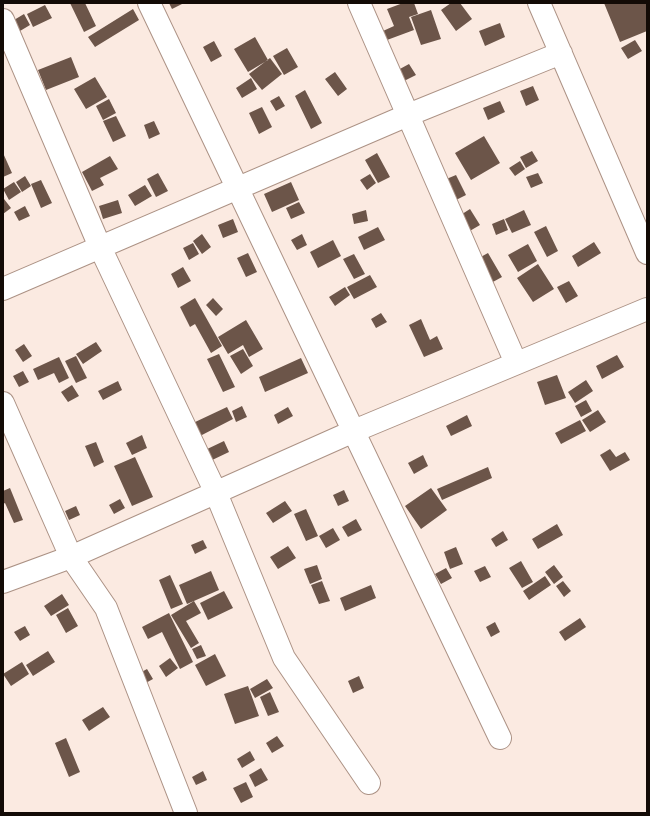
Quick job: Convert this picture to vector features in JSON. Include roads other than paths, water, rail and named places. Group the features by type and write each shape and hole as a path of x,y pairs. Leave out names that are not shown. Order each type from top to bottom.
{"street":[{"path":"149,3 500,738"},
{"path":"359,3 516,363"},
{"path":"539,3 647,253"},
{"path":"3,20 100,247 216,493 284,658 369,783"},
{"path":"3,289 408,115 561,53"},
{"path":"3,582 71,557 354,431 647,309"},
{"path":"3,403 71,557 106,608 186,813"}]}
